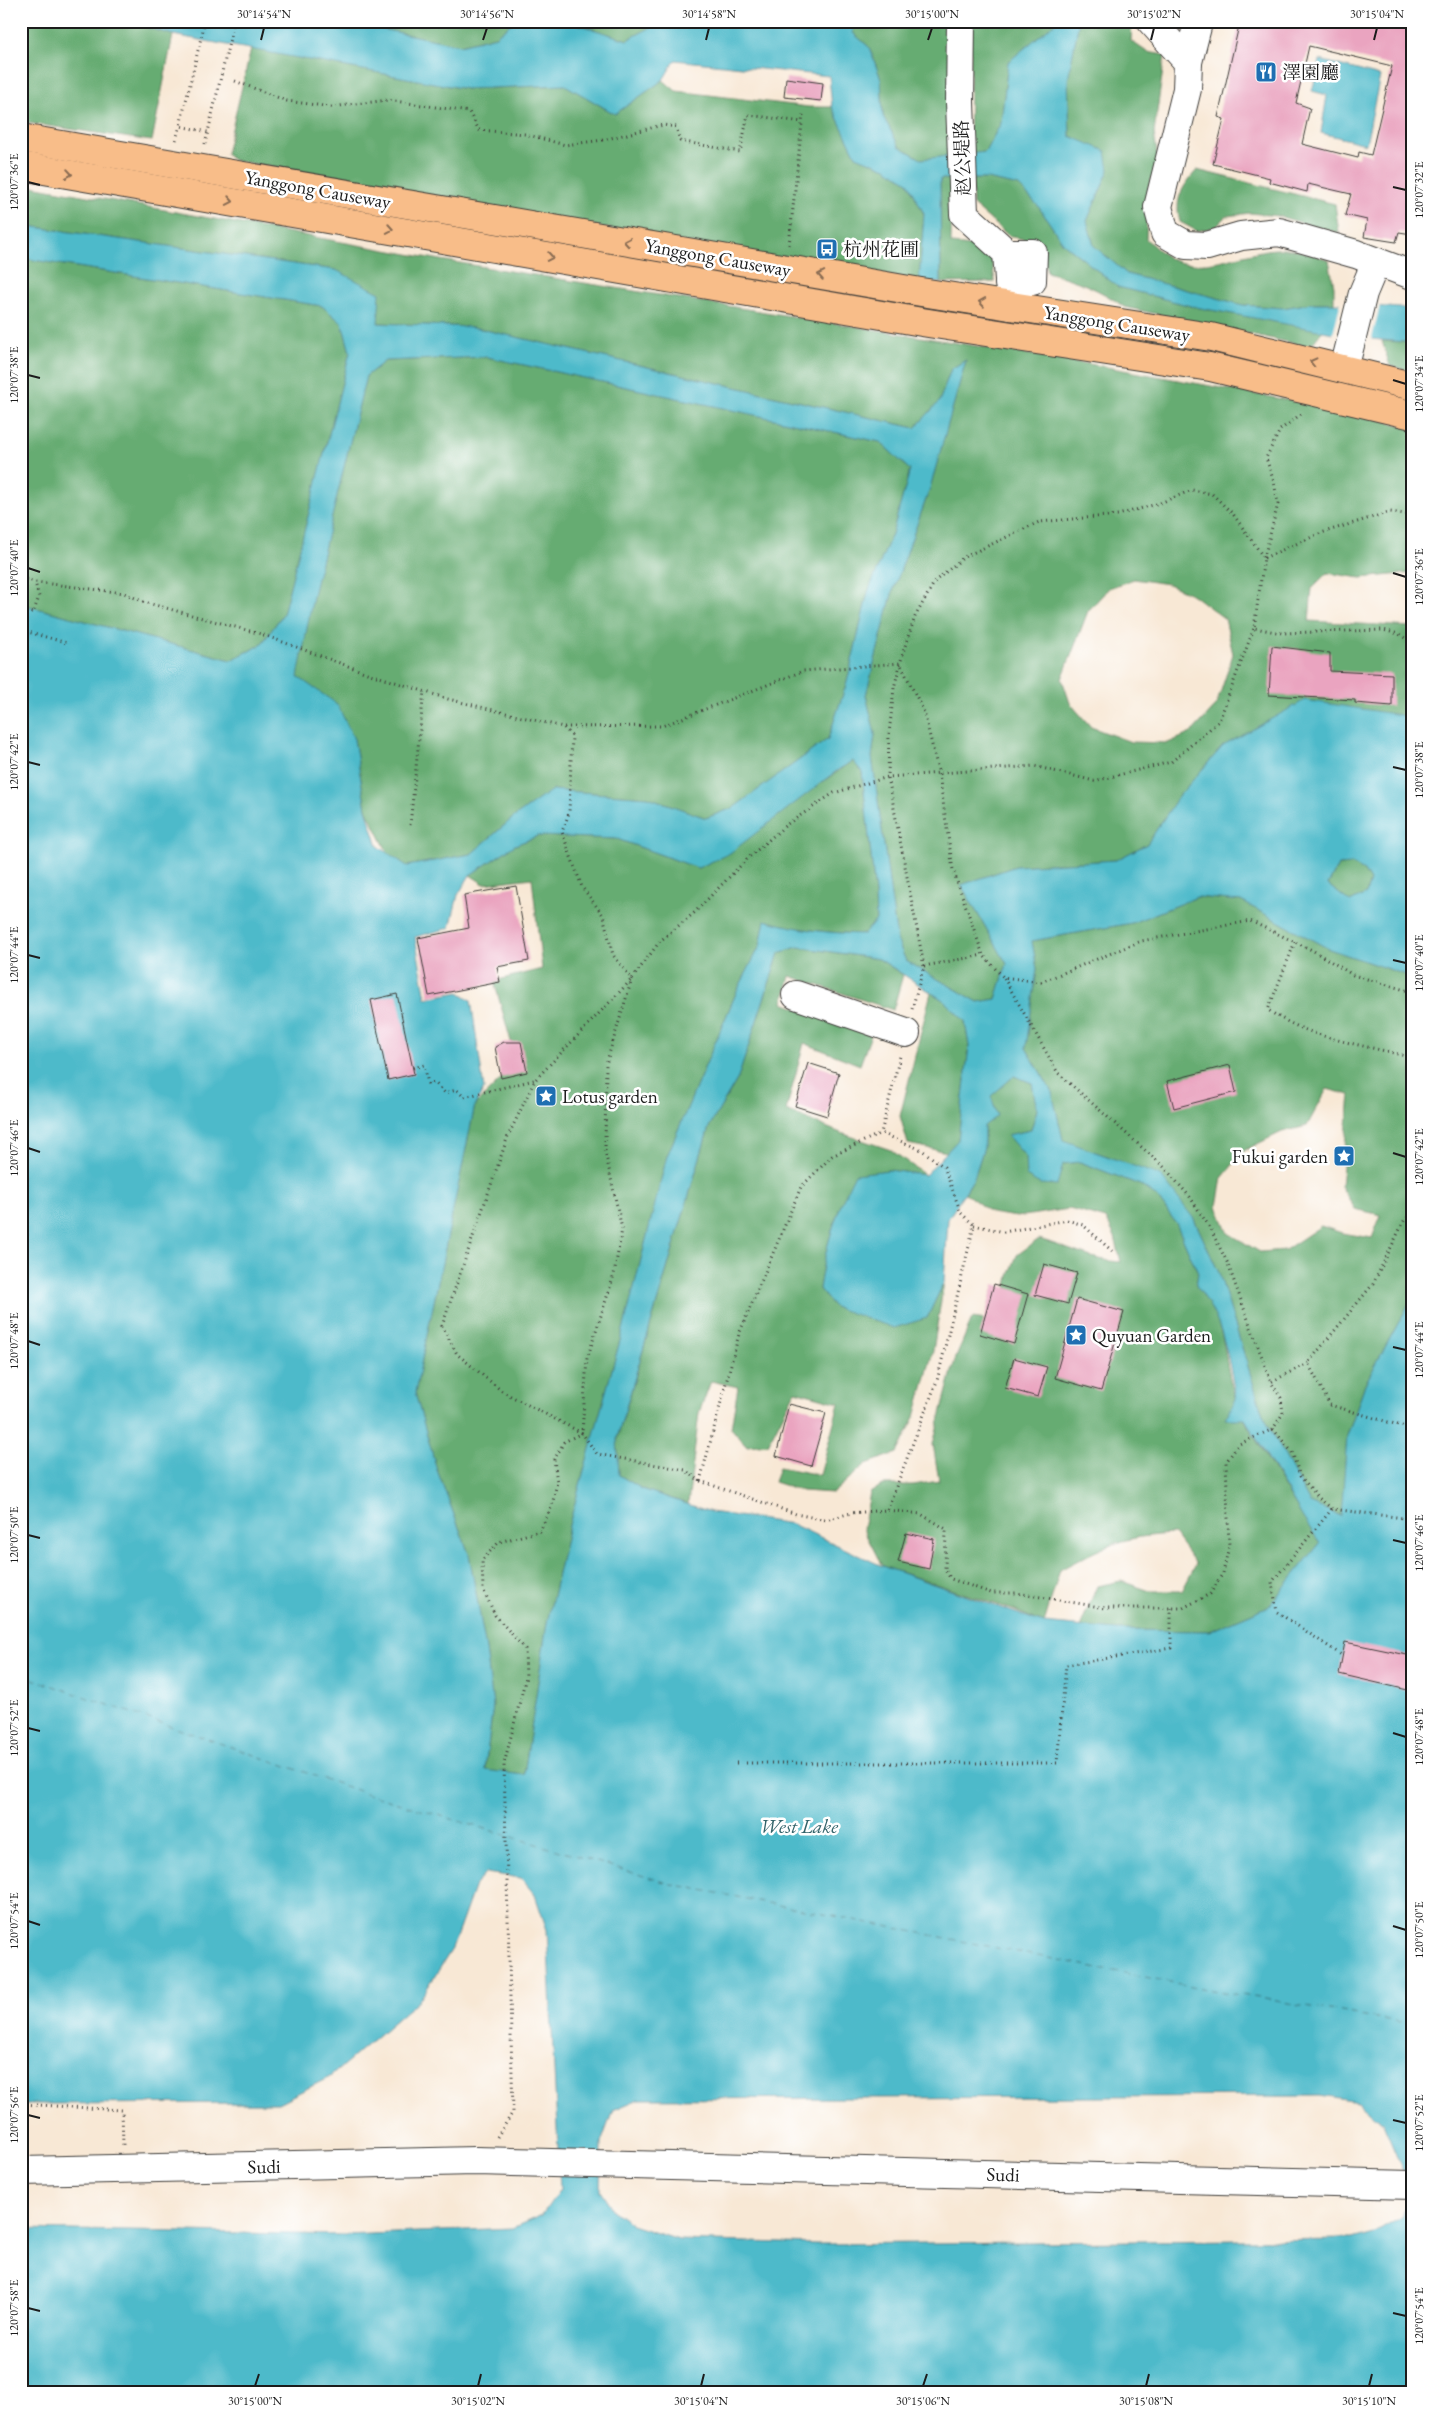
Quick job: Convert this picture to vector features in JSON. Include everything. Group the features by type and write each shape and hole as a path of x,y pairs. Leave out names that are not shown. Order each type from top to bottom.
{"main road":[{"name":"Yanggong Causeway","path":"21,138 786,269 1010,295 1211,337 1412,386"},
{"name":"Yanggong Causeway","path":"21,166 912,321 1210,367 1412,415"}],"street":[{"name":"赵公堤路","path":"961,21 960,102 964,214 1007,253 1010,295"},
{"path":"1151,21 1188,62"},
{"path":"1198,23 1188,62 1187,89 1158,207 1165,233 1186,245 1207,246 1242,236 1279,232 1412,275"},
{"path":"958,230 967,229 986,232"},
{"path":"1344,370 1363,294 1376,262"},
{"path":"796,995 906,1033"},
{"name":"Sudi","path":"21,2171 476,2161 1412,2185"}],"path":[{"path":"205,21 180,126 208,132 234,21"},
{"path":"235,81 287,102 331,107 388,100 469,112 479,130 525,134 565,145 603,140 663,125 676,127 680,141 740,152 748,115 803,122"},
{"path":"786,269 803,114"},
{"path":"900,663 924,712 939,774 953,870 983,955 1003,977 1058,1072 1164,1167 1190,1197 1210,1228 1227,1262 1271,1382 1281,1398 1283,1413 1273,1429 1239,1444 1226,1462 1229,1546 1222,1573 1210,1594 1183,1608 1106,1608 1017,1593 992,1593 951,1579 945,1570 946,1529 921,1514 887,1510 851,1512 826,1520 796,1514 700,1481 685,1470 597,1454 582,1434 503,1392 456,1354 442,1326 508,1136 535,1080 632,980 660,940 694,913 748,858 786,825 834,793 888,777 939,774 1034,766 1094,782 1171,762 1219,721 1254,628 1264,558 1278,504 1274,482 1266,458 1280,430 1310,407 1315,392"},
{"path":"881,1133 924,966 888,777 889,734 894,688 900,663 915,617 935,580 964,557 1039,522 1118,515 1160,503 1192,490 1212,494 1233,514 1264,558"},
{"path":"1264,558 1321,533 1390,512 1412,515"},
{"path":"21,578 35,582 124,593 144,602 261,634 367,673 448,699 563,727 662,726 803,671 900,663"},
{"path":"21,610 33,613 38,597 35,582"},
{"path":"1254,628 1282,633 1383,630 1399,634 1412,643"},
{"path":"21,630 67,643"},
{"path":"410,825 424,691"},
{"path":"563,727 572,736 569,813 562,832 582,887 603,915 613,955 632,980"},
{"path":"1003,977 1041,982 1141,940 1250,921 1295,942 1353,975 1412,992"},
{"path":"1295,942 1268,1010 1285,1021 1317,1036 1412,1058"},
{"path":"924,966 983,955"},
{"path":"582,1434 587,1359 614,1275 622,1228 605,1151 606,1064 632,980"},
{"path":"413,1068 424,1065 428,1084 435,1082 445,1093 457,1090 464,1097 535,1080"},
{"path":"700,1481 739,1334 800,1187 832,1156 881,1133 922,1150 944,1167 961,1213 974,1225 1004,1232 1067,1220 1083,1224 1112,1251"},
{"path":"1271,1382 1308,1363 1373,1284 1405,1220 1412,1216"},
{"path":"887,1510 937,1381 974,1225"},
{"path":"1308,1363 1330,1405 1412,1430"},
{"path":"1273,1429 1292,1452 1300,1476 1320,1500 1332,1509 1412,1519"},
{"path":"476,2161 496,2139 513,2112 504,1764 526,1676 525,1649 495,1615 483,1589 482,1560 499,1542 540,1531 552,1506 557,1482 554,1460 564,1442 582,1434"},
{"path":"1332,1509 1272,1582 1277,1612 1343,1656"},
{"path":"736,1764 1057,1763 1066,1665 1171,1648 1171,1608"},
{"path":"21,2104 122,2110 124,2169"}],"green space":[{"path":"21,21 125,21 173,35 152,141 21,122"},
{"path":"342,21 514,21 496,36 460,45"},
{"path":"568,21 663,21 627,40"},
{"path":"853,21 953,21 955,156 921,159 899,146 883,116 881,79 869,47 853,33"},
{"path":"971,21 1057,21 1008,62 1001,123 985,152 969,154"},
{"path":"1079,21 1132,21 1131,41 1147,52 1165,55 1154,133 1158,160 1148,190 1146,239 1169,258 1181,263 1208,263 1277,249 1297,250 1329,260 1334,286 1334,303 1312,303 1283,308 1243,305 1127,274 1094,246 1087,221 1109,170 1070,136 1068,79"},
{"path":"251,49 466,89 565,85 615,114 663,80 676,91 809,107 832,107 856,156 886,168 908,182 924,214 919,281 710,247 233,160 226,154"},
{"path":"1197,170 1335,204 1339,233 1278,216 1250,213 1227,216 1216,227 1197,231 1180,222 1178,207 1183,188"},
{"path":"940,179 952,179 951,244 984,247 991,256 995,282 941,283"},
{"path":"972,179 987,179 1019,186 1038,206 1063,243 1118,287 1195,307 1323,330 1313,343 1306,346 1124,307 1106,295 1087,286 1047,272 1041,243 1009,236 973,205"},
{"path":"21,184 441,260 1101,366 1342,410 1412,428 1412,573 1361,578 1327,573 1312,588 1309,621 1412,627 1412,718 1407,716 1223,746 1178,797 1147,844 1116,860 1016,866 961,885 1007,964 996,999 978,1002 906,961 897,940 872,757 875,734 866,695 892,594 930,488 966,360 951,369 939,402 915,428 472,327 378,323 336,270 21,225","holes":["1134,579 1168,584 1193,595 1225,619 1233,654 1216,706 1191,733 1168,743 1131,742 1091,727 1070,703 1062,679 1088,611 1109,588"]},
{"path":"21,258 322,306 342,323 350,352 283,614 261,645 231,660 21,604"},
{"path":"1412,340 1412,371 1390,366 1382,341 1404,342"},
{"path":"487,357 880,442 910,470 892,534 868,592 847,682 828,739 733,808 706,818 648,797 553,790 514,817 471,854 407,866 388,853 366,809 354,739 297,677 314,591 366,376 385,361"},
{"path":"853,761 862,772 875,893 876,920 865,934 790,927 765,921 760,946 737,991 667,1156 626,1319 570,1521 547,1623 524,1775 485,1771 493,1705 486,1649 469,1554 437,1470 415,1393 475,1105 517,1063 494,981 542,969 532,878 484,884 470,875 515,845 538,836 617,839 698,868"},
{"path":"1352,864 1364,871 1370,881 1366,894 1350,902 1328,885 1338,865"},
{"path":"1197,897 1241,901 1329,949 1412,977 1412,1298 1365,1384 1347,1436 1342,1516 1310,1503 1263,1415 1219,1273 1194,1219 1113,1158 1063,1141 1052,1092 1026,1048 1037,969 1032,941 1132,923","holes":["1327,1089 1350,1095 1341,1186 1355,1209 1381,1215 1372,1238 1342,1233 1321,1226 1285,1250 1260,1252 1228,1233 1217,1206 1222,1178 1245,1150 1282,1132 1307,1126"]},
{"path":"798,947 879,959 903,975 893,1010 790,976 783,1003 871,1035 860,1065 804,1043 786,1111 891,1150 925,1175 889,1170 855,1175 842,1202 832,1230 824,1259 819,1289 834,1307 927,1318 944,1282 933,1351 915,1417 897,1453 866,1464 833,1493 802,1491 774,1482 779,1467 820,1475 839,1403 795,1391 768,1444 747,1446 731,1428 738,1387 711,1381 699,1413 688,1504 642,1489 619,1475 617,1439 709,1127 738,1078 779,953"},
{"path":"931,992 943,1000 965,1021 969,1046 958,1140 947,1152 908,1144 900,1116"},
{"path":"1014,1076 1032,1083 1037,1110 1031,1130 1009,1135 1025,1156 1063,1164 1080,1162 1140,1185 1157,1197 1176,1223 1198,1273 1196,1286 1207,1301 1220,1328 1231,1384 1239,1407 1265,1455 1320,1543 1269,1606 1210,1631 1117,1630 1080,1627 1097,1586 1121,1581 1150,1591 1182,1591 1196,1564 1174,1534 1141,1537 1114,1544 1060,1570 1044,1623 1013,1610 882,1566 863,1529 870,1493 882,1485 913,1485 939,1481 933,1444 955,1360 972,1318 1000,1322 1009,1276 1017,1255 1039,1239 1100,1259 1121,1262 1115,1237 1106,1219 1069,1209 1017,1217 991,1213 965,1193 974,1178 984,1147 984,1126 990,1096"}],"water":[{"path":"125,21 342,21 460,45 496,36 514,21 568,21 627,40 663,21 853,21 853,33 869,47 881,79 883,116 899,146 921,159 985,152 1001,123 1008,62 1057,21 1079,21 1068,79 1070,136 1106,151 1109,170 1087,221 1094,246 1127,274 1243,305 1283,308 1312,303 1334,303 1412,309 1412,340 1404,342 1360,338 1195,307 1118,287 1063,243 1038,206 1019,186 987,179 940,179 941,283 919,281 924,214 908,182 886,168 856,156 832,107 829,76 675,60 663,80 615,114 565,85 466,89 173,35"},
{"path":"1320,60 1380,76 1366,144 1321,133 1327,95 1312,91"},
{"name":"West Lake","path":"21,225 336,270 380,293 378,323 472,327 915,428 939,402 951,369 966,360 930,488 892,594 866,695 875,734 872,757 897,940 906,961 978,1002 996,999 1007,964 961,885 1016,866 1116,860 1147,844 1178,797 1223,746 1305,700 1412,718 1412,977 1329,949 1241,901 1197,897 1132,923 1032,941 1037,969 1026,1048 1052,1092 1063,1140 1161,1176 1194,1219 1219,1273 1263,1415 1310,1503 1341,1516 1347,1436 1365,1384 1412,1298 1412,2393 21,2393 21,2229 345,2235 512,2228 542,2215 560,2189 547,1930 535,1895 521,1878 486,1873 475,1885 452,1949 421,1998 330,2077 278,2103 21,2104 21,604 231,660 261,645 283,614 350,352 342,323 322,306 21,258","holes":["487,357 880,442 910,470 892,534 868,592 847,682 828,739 733,808 706,818 648,797 552,790 514,817 471,854 407,866 378,846 366,809 354,739 337,704 298,677 314,591 366,376 385,361","853,761 862,772 875,893 876,920 864,934 814,930 765,920 760,946 737,991 667,1156 626,1319 570,1521 547,1623 524,1775 485,1770 493,1705 486,1649 469,1554 437,1470 415,1393 475,1105 484,1089 471,1000 459,992 426,998 415,937 450,928 458,895 470,875 515,845 538,836 617,839 698,868 730,853 838,770","1352,864 1364,871 1370,881 1366,894 1350,902 1328,885 1338,865","798,947 879,959 943,1000 965,1021 969,1046 958,1140 925,1175 889,1170 855,1174 837,1216 824,1259 819,1289 834,1307 894,1328 927,1318 944,1282 948,1219 974,1178 984,1147 984,1126 997,1116 991,1096 1014,1076 1032,1083 1037,1110 1031,1130 1007,1135 1025,1156 1026,1176 1040,1184 1057,1185 1063,1164 1080,1162 1140,1185 1157,1197 1176,1223 1198,1273 1196,1286 1213,1312 1224,1340 1236,1399 1225,1419 1245,1419 1303,1518 1320,1543 1269,1606 1210,1631 1117,1630 1044,1623 882,1566 792,1524 711,1512 642,1489 619,1475 617,1438 709,1127 738,1078 779,953","1320,2096 1358,2102 1383,2124 1411,2190 1402,2218 1380,2231 1352,2239 817,2244 679,2240 632,2225 614,2212 600,2191 601,2143 613,2110 639,2099"]}],"pier":[{"path":"1341,301 1380,305 1371,342 1333,334"}],"building":[{"path":"1240,21 1412,21 1412,234 1399,232 1396,242 1364,237 1367,220 1345,215 1351,194 1308,184 1307,192 1269,182 1270,178 1213,164 1224,119 1218,117","holes":["1309,46 1392,66 1371,155 1359,152 1358,158 1302,144 1310,108 1296,103"]},
{"path":"786,78 823,83 821,101 784,97"},
{"path":"1272,646 1330,653 1330,671 1392,674 1392,706 1355,703 1355,700 1269,695"},
{"path":"516,886 529,961 497,967 500,982 429,996 418,938 469,928 464,895"},
{"path":"397,994 414,1074 388,1080 371,1000"},
{"path":"504,1042 521,1042 527,1072 501,1078 495,1047"},
{"path":"808,1063 839,1073 827,1116 795,1106"},
{"path":"1230,1065 1236,1092 1174,1108 1167,1081"},
{"path":"1044,1264 1077,1273 1068,1304 1035,1295"},
{"path":"994,1284 1028,1294 1014,1344 980,1334"},
{"path":"1077,1299 1124,1312 1101,1391 1055,1378"},
{"path":"1014,1358 1047,1367 1038,1397 1005,1388"},
{"path":"789,1404 826,1413 811,1466 776,1456"},
{"path":"906,1533 934,1539 929,1569 898,1562"},
{"path":"1345,1642 1412,1656 1412,1691 1339,1674"}],"ferry route":[{"path":"21,1675 374,1796 671,1884 1206,1989 1412,2024"}],"place":[{"name":"澤園廳","path":"1266,72"},
{"name":"杭州花圃","path":"827,249"},
{"name":"Lotus garden","path":"546,1096"},
{"name":"Fukui garden","path":"1344,1156"},
{"name":"Quyuan Garden","path":"1076,1335"}]}
